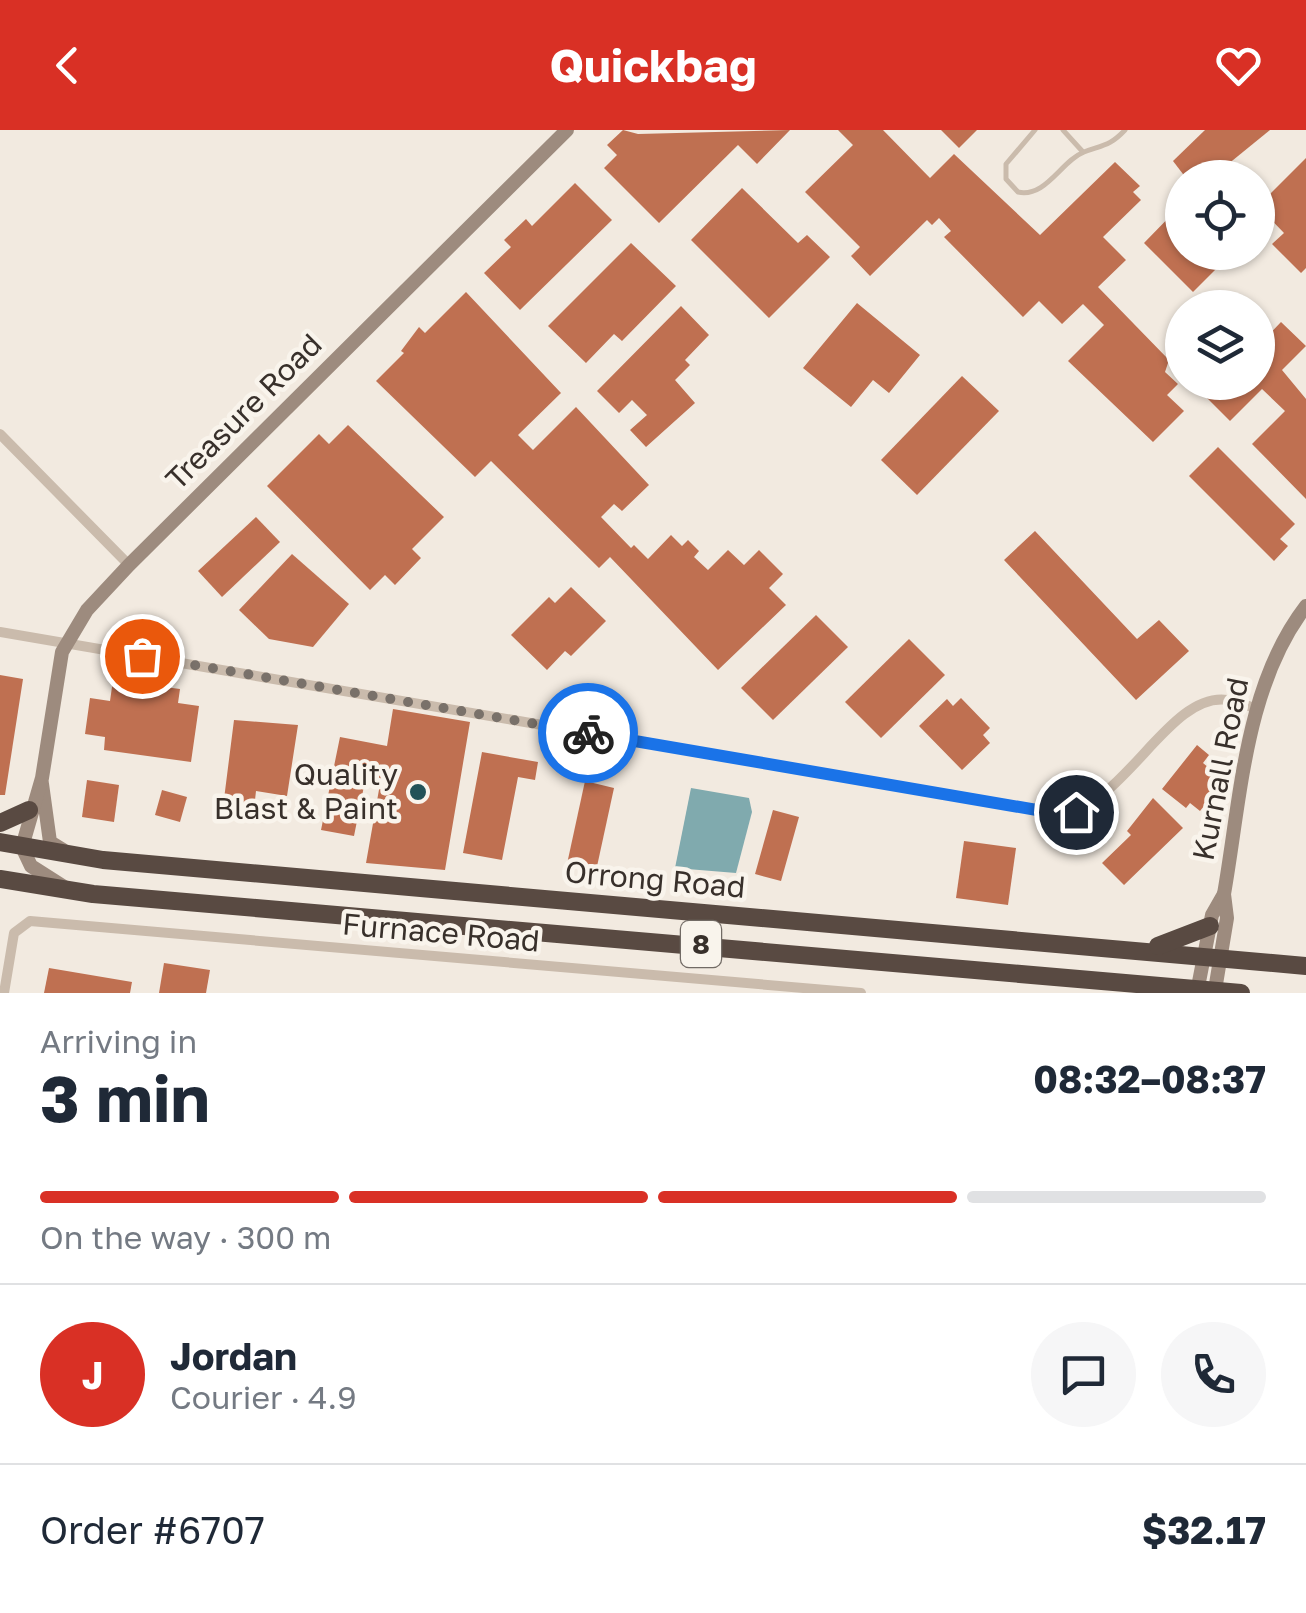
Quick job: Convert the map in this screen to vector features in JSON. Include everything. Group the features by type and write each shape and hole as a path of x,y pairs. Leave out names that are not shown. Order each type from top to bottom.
{"highway":[{"path":"0,823 30,810"},
{"name":"Orrong Road","path":"0,842 72,856 1306,966"},
{"name":"Orrong Road","path":"0,878 71,890 1241,993"},
{"path":"1148,949 1193,936 1210,926"}],"street":[{"name":"Treasure Road","path":"22,847 42,778 65,643 87,610 567,130"},
{"path":"0,434 129,565"},
{"name":"Kurnall Road","path":"1213,955 1210,926 1224,894 1257,709 1272,656 1306,606"},
{"path":"0,632 1060,814 1095,804 1192,708 1226,699 1257,709"},
{"name":"Treasure Road","path":"42,778 50,842 72,856"},
{"path":"22,847 31,866 71,890"},
{"name":"Kurnall Road","path":"1206,991 1213,955 1228,918 1224,894"},
{"name":"Furnace Road","path":"4,993 18,928 39,922 861,993"}],"lane":[{"path":"1035,130 1006,164 1006,179 1018,192 1034,191 1083,152 1107,148 1125,130"},
{"path":"1063,130 1083,152"}],"water":[{"path":"691,788 749,798 752,812 736,873 675,868"}],"building":[{"path":"623,130 638,134 790,130 757,164 738,145 659,223 604,168 617,155 607,145"},
{"path":"838,130 883,130 930,178 954,154 1040,235 1115,162 1140,186 1133,192 1141,200 1103,237 1126,260 1098,287 1165,356 1165,400 1172,400 1184,411 1153,442 1068,361 1104,325 1083,304 1062,324 1039,301 1023,317 944,237 951,231 939,218 932,225 927,220 870,276 851,256 860,247 805,192 853,145"},
{"path":"941,130 977,130 959,148"},
{"path":"1205,130 1270,130 1233,160 1174,160"},
{"path":"1306,158 1306,268 1301,273 1275,247 1275,241 1284,233 1275,224 1275,189"},
{"path":"575,183 612,220 520,310 484,273 511,247 504,240 526,219 532,226"},
{"path":"742,188 798,243 807,235 830,257 769,318 691,240"},
{"path":"1165,221 1165,264 1144,243"},
{"path":"631,243 676,286 622,341 614,334 586,363 548,326"},
{"path":"1171,270 1215,270 1195,290"},
{"path":"466,292 561,393 518,435 533,450 576,407 649,485 622,511 614,504 601,517 631,548 634,545 648,559 671,535 682,546 688,540 699,551 694,557 708,570 728,550 744,565 759,550 783,574 769,588 786,605 718,670 610,557 599,568 491,461 475,477 376,381 404,353 401,351 419,327 425,333"},
{"path":"857,303 920,355 889,393 873,380 851,407 803,368"},
{"path":"681,306 709,335 685,360 690,365 675,380 695,403 646,447 630,430 647,415 632,400 619,413 597,391"},
{"path":"1281,322 1306,346 1282,370 1306,399 1306,499 1252,444 1285,411 1274,400 1275,328"},
{"path":"962,376 999,411 917,495 881,460"},
{"path":"1209,400 1251,400 1230,421"},
{"path":"348,425 444,517 412,549 421,558 395,585 385,575 370,590 267,486 319,434 329,444"},
{"path":"1218,447 1295,524 1280,539 1288,546 1274,561 1189,476"},
{"path":"256,517 280,542 222,597 198,571"},
{"path":"1035,531 1137,639 1159,620 1189,651 1136,700 1004,560"},
{"path":"292,554 349,604 313,647 269,639 239,610"},
{"path":"571,587 606,621 571,656 565,651 547,670 511,635 549,597 555,603"},
{"path":"816,615 848,647 773,720 741,688"},
{"path":"909,639 945,675 881,738 845,702"},
{"path":"0,675 23,679 5,795 0,795"},
{"path":"113,680 180,689 178,703 199,706 191,762 104,750 105,737 85,734 90,698 110,701"},
{"path":"961,698 990,728 983,735 990,743 962,770 919,726 947,699 953,706"},
{"name":"Quality Blast & Paint","path":"393,709 470,722 445,870 366,863 380,784 365,781 354,836 321,830 340,737 387,746"},
{"path":"234,720 298,725 287,796 256,791 253,818 222,815"},
{"path":"1197,745 1209,755 1203,763 1215,773 1209,780 1219,787 1200,811 1190,803 1186,808 1162,789"},
{"path":"482,752 538,762 535,780 518,777 502,860 463,853"},
{"path":"87,780 119,785 114,822 82,817"},
{"path":"585,781 614,788 596,871 567,864"},
{"path":"162,790 187,797 180,822 155,815"},
{"path":"1153,798 1183,828 1124,885 1102,863 1131,835 1127,831"},
{"path":"773,810 799,817 781,881 755,874"},
{"path":"964,841 1016,848 1008,905 956,898"},
{"path":"164,963 210,970 206,993 159,993"},
{"path":"49,968 132,982 130,993 44,993"}],"way so far":[{"path":"142,656 588,733"}],"place":[{"name":"Quality Blast & Paint","path":"418,792"}],"route":[{"path":"588,733 1060,814 1076,812"}]}
